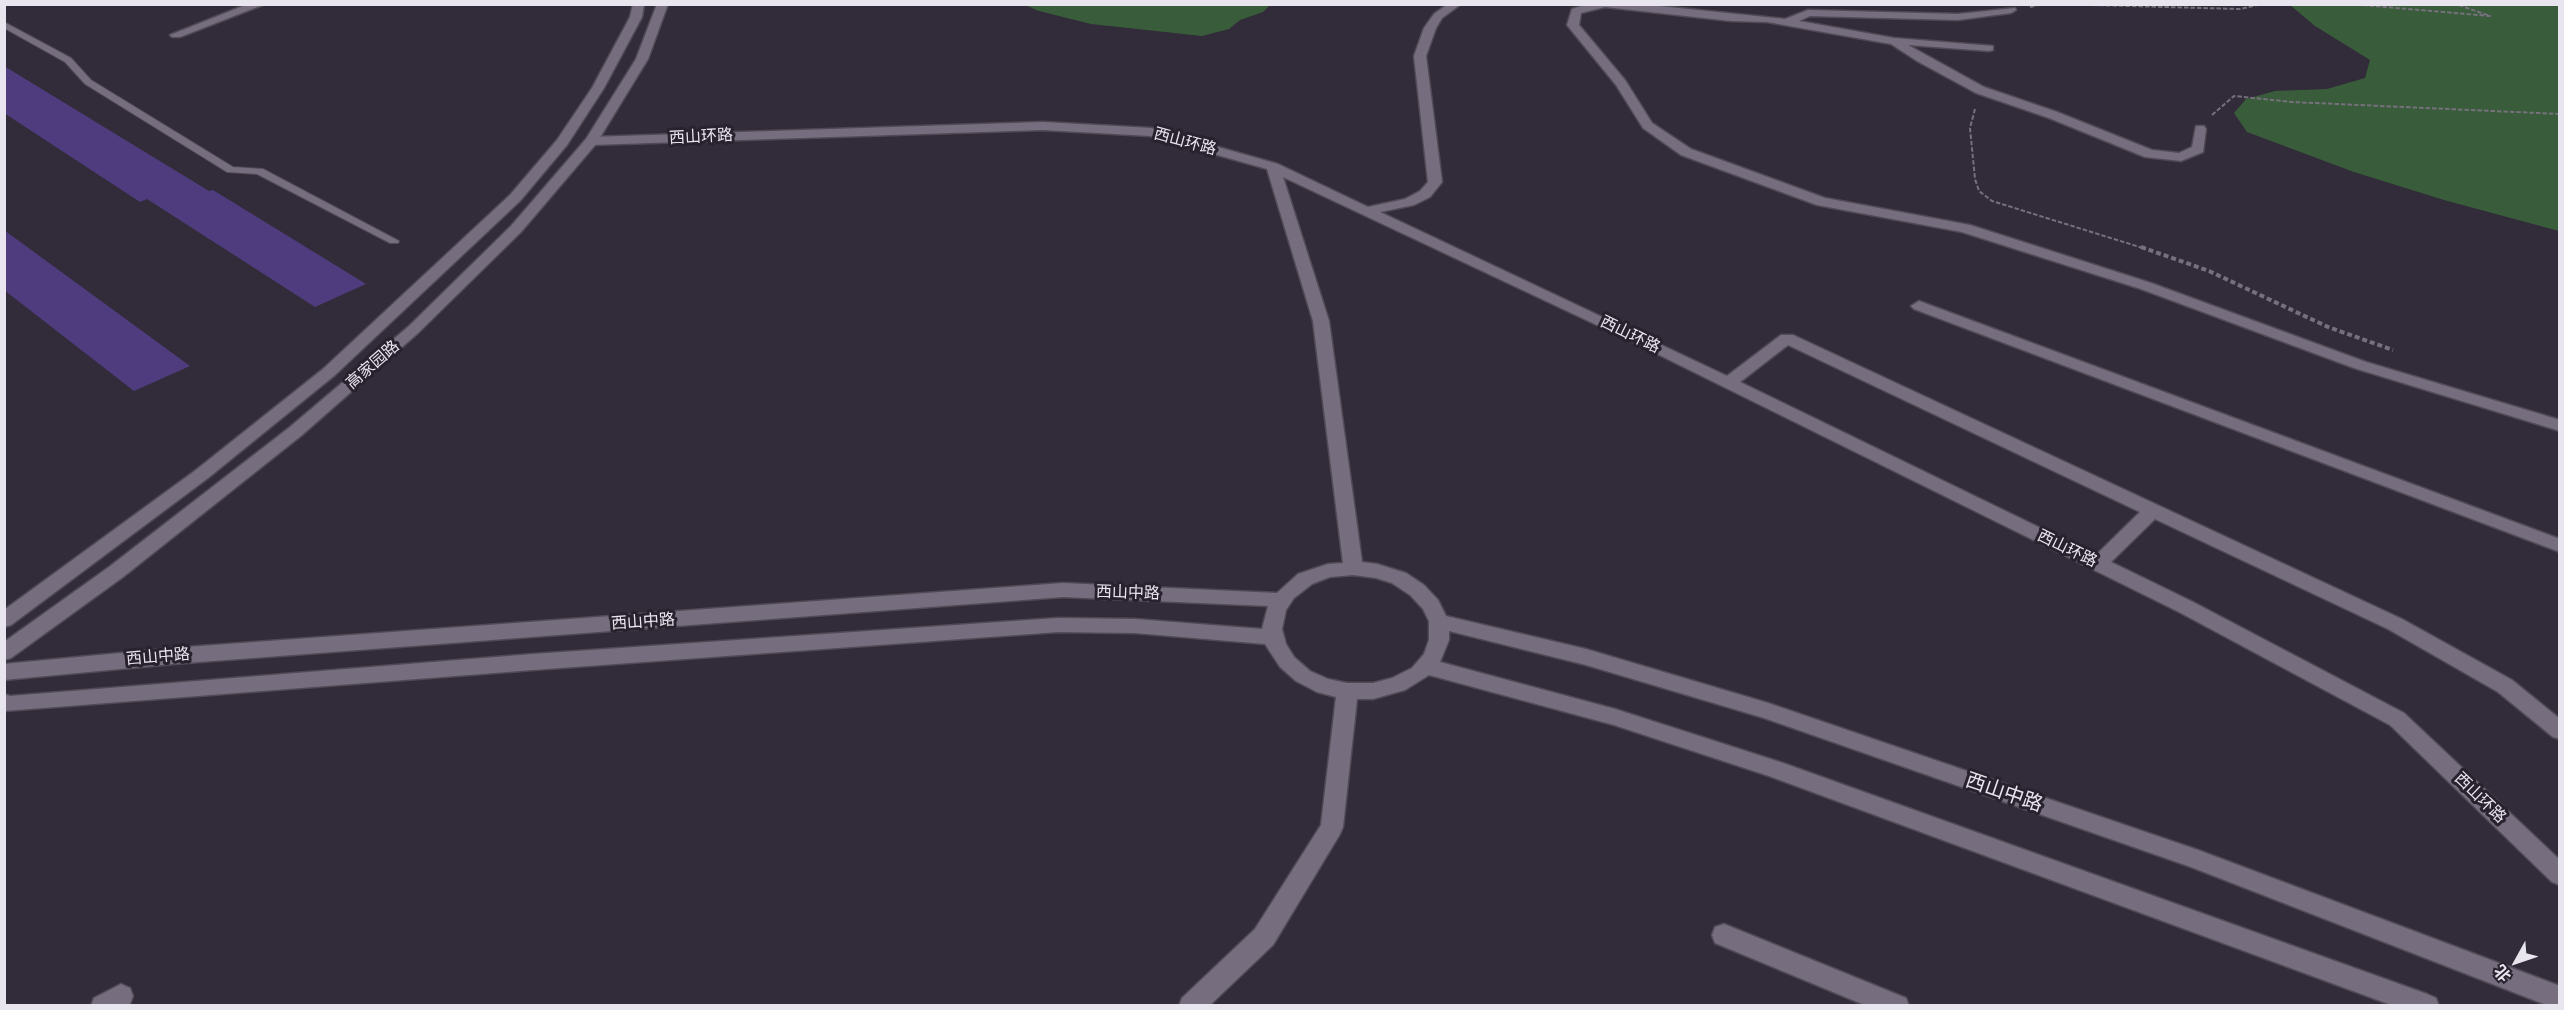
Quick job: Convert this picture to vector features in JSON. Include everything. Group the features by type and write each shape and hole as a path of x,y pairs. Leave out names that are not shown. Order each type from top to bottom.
{"street":[{"path":"176,35 260,4"},
{"name":"高家园路","path":"4,620 202,474 329,372 515,198 562,142 598,88 636,18 639,4"},
{"name":"高家园路","path":"4,653 116,572 287,438 413,330 516,228 591,141 642,59 663,4"},
{"path":"1367,211 1409,202 1425,194 1435,183 1420,56 1430,28 1438,16 1456,4"},
{"path":"1989,48 1894,41 1787,22 1605,4 1576,12 1573,25 1621,83 1647,125 1686,152 1822,202 1965,228 2146,286 2360,365 2559,426"},
{"path":"1787,22 1808,13 1958,16 2011,10"},
{"path":"1894,41 1921,59 1980,90 2053,115 2150,154 2181,157 2198,149 2200,129"},
{"name":"西山环路","path":"591,141 1043,126 1151,132 1273,167 1728,383 2186,607 2397,719 2559,874"},
{"path":"1273,167 1321,321 1353,568"},
{"path":"1919,306 2559,546"},
{"path":"1728,383 1787,338 2396,624 2505,686 2559,731"},
{"path":"2098,564 2153,510"},
{"path":"1353,568 1377,571 1399,578 1417,590 1431,604 1438,621 1439,640 1432,657 1419,673 1398,684 1374,691 1347,691 1323,686 1303,676 1287,662 1276,646 1272,629 1276,609 1287,593 1305,579 1328,571 1353,568"},
{"name":"西山中路","path":"4,672 184,655 853,608 1063,590 1282,600"},
{"name":"西山中路","path":"1438,621 1586,657 1768,711 2198,860 2559,998"},
{"name":"西山中路","path":"4,702 8,704 533,662 1058,625 1135,626 1274,637"},
{"path":"1425,666 1616,717 1775,769 2427,1005"},
{"path":"1191,1005 1264,937 1332,827 1347,691"},
{"path":"1724,935 1897,1005"}],"lane":[{"path":"4,24 68,60 88,82 231,170 259,171 394,241"}],"path":[{"path":"2054,4 2240,9 2262,4"},
{"path":"2350,4 2490,16 2456,4"},
{"path":"1980,90 1970,128 1973,159 1979,191 1992,201 2144,248 2209,271 2328,327 2403,354"},
{"path":"2200,129 2211,115 2234,96 2292,102 2559,114"}],"green space":[{"path":"1025,5 1270,5 1263,12 1240,20 1229,29 1202,36 1091,24 1039,11"},
{"path":"2290,5 2559,5 2559,231 2444,200 2354,172 2247,132 2234,113 2246,99 2275,91 2327,89 2365,78 2370,60 2315,26"}],"building":[{"path":"4,66 366,284 315,307 147,199 140,202 4,113"},
{"path":"4,230 190,366 134,391 4,290"}]}
